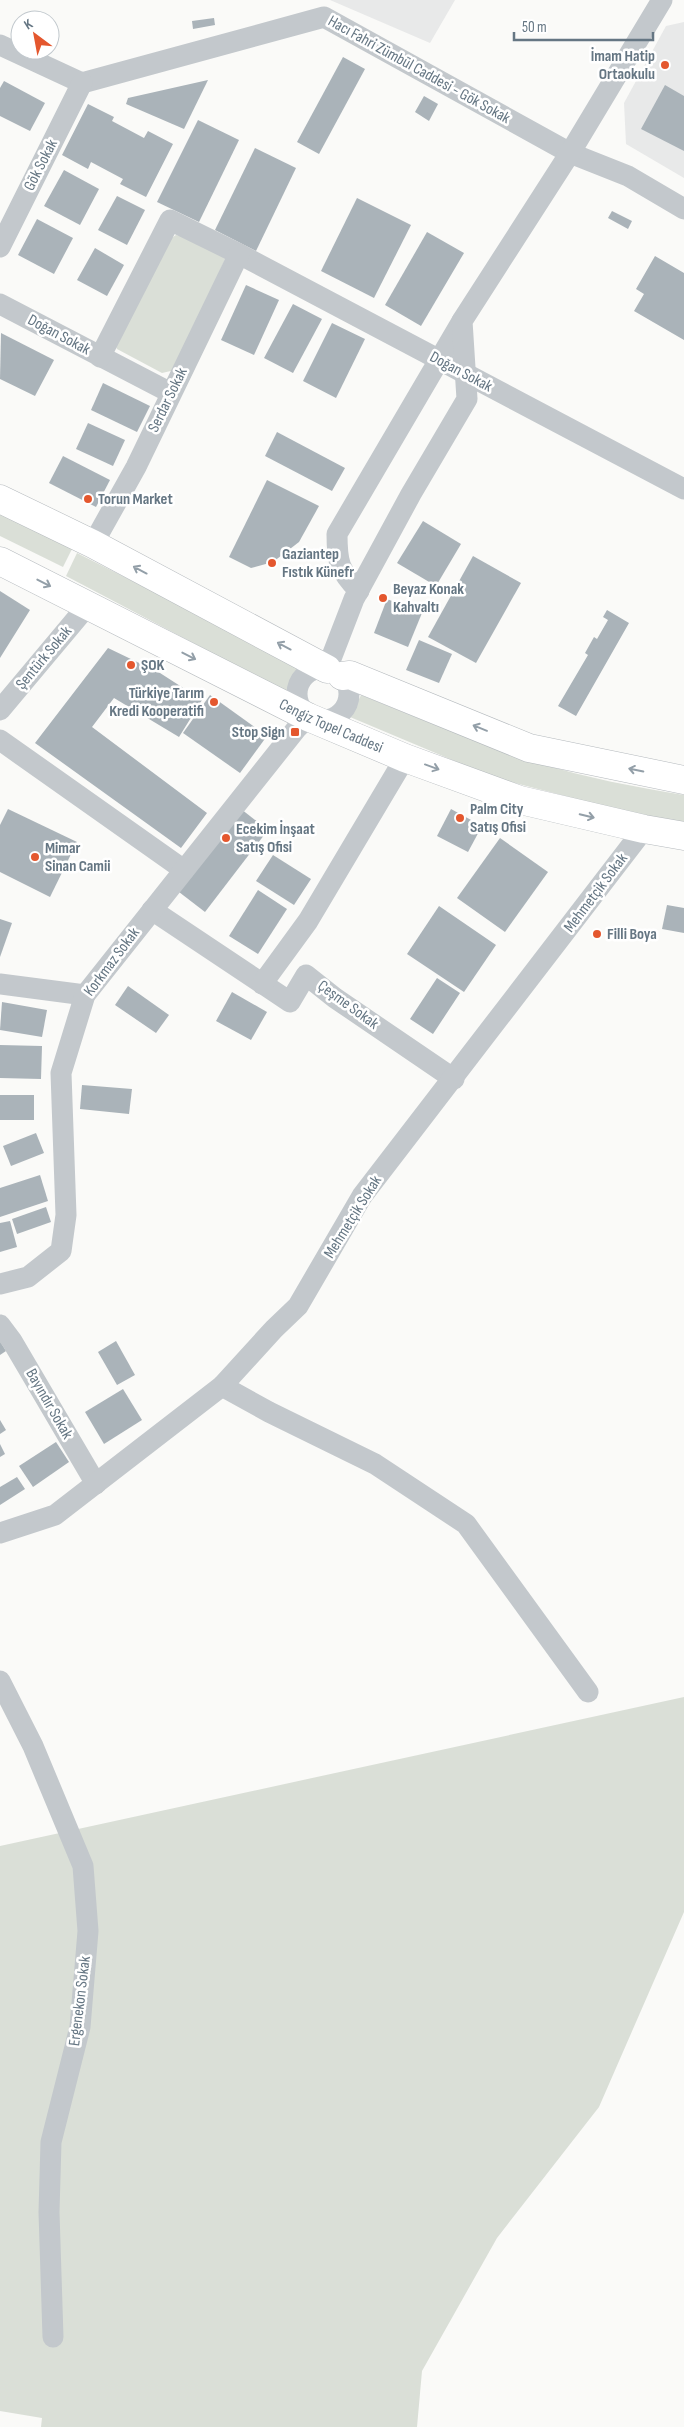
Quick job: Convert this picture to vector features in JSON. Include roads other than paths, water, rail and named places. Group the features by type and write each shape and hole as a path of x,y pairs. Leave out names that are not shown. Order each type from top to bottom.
{"main road":[{"path":"0,499 93,544 334,673 350,675 529,748 684,780"},
{"name":"Cengiz Topel Caddesi","path":"0,561 308,717 405,758 520,800 644,829 684,836"}],"street":[{"path":"359,591 343,574 337,556 337,534 462,321 570,153 662,0"},
{"name":"Hacı Fahri Zümbül Caddesi - Gök Sokak","path":"82,83 324,17 570,153 628,176 684,209"},
{"path":"0,44 82,83"},
{"name":"Gök Sokak","path":"0,247 82,83"},
{"name":"Doğan Sokak","path":"100,357 170,220 239,254 684,489"},
{"name":"Serdar Sokak","path":"93,544 136,467 239,254"},
{"name":"Doğan Sokak","path":"0,304 171,393"},
{"path":"334,673 359,591 411,494 467,399 462,321"},
{"name":"Şentürk Sokak","path":"0,710 88,605"},
{"path":"311,672 334,673 349,692 345,708 332,718 323,720 308,717 298,701 299,684 311,672"},
{"name":"Korkmaz Sokak","path":"0,1284 28,1277 61,1251 66,1215 61,1073 85,995 297,728 308,717"},
{"path":"0,740 184,870"},
{"path":"262,984 308,921 405,758"},
{"name":"Mehmetçik Sokak","path":"0,1533 55,1516 222,1386 274,1329 298,1306 362,1196 454,1079 644,829"},
{"name":"Çeşme Sokak","path":"152,910 290,1002 306,975 335,998 454,1079"},
{"path":"0,984 85,995"},
{"name":"Bayındır Sokak","path":"0,1325 12,1341 96,1484"},
{"path":"222,1386 269,1412 375,1464 466,1524 588,1692"},
{"name":"Ergenekon Sokak","path":"0,1681 33,1746 83,1866 88,1931 80,2027 51,2142 49,2212 53,2337"}],"place":[{"name":"İmam Hatip Ortaokulu","path":"665,65"},
{"name":"Torun Market","path":"88,499"},
{"name":"Gaziantep Fıstık Künefr","path":"272,563"},
{"name":"Beyaz Konak Kahvaltı","path":"383,598"},
{"name":"ŞOK","path":"131,665"},
{"name":"Türkiye Tarım Kredi Kooperatifi","path":"214,702"},
{"name":"Stop Sign","path":"295,732"},
{"name":"Palm City Satış Ofisi","path":"460,818"},
{"name":"Ecekim İnşaat Satış Ofisi","path":"226,838"},
{"name":"Mimar Sinan Camii","path":"35,857"},
{"name":"Filli Boya","path":"597,934"}]}
